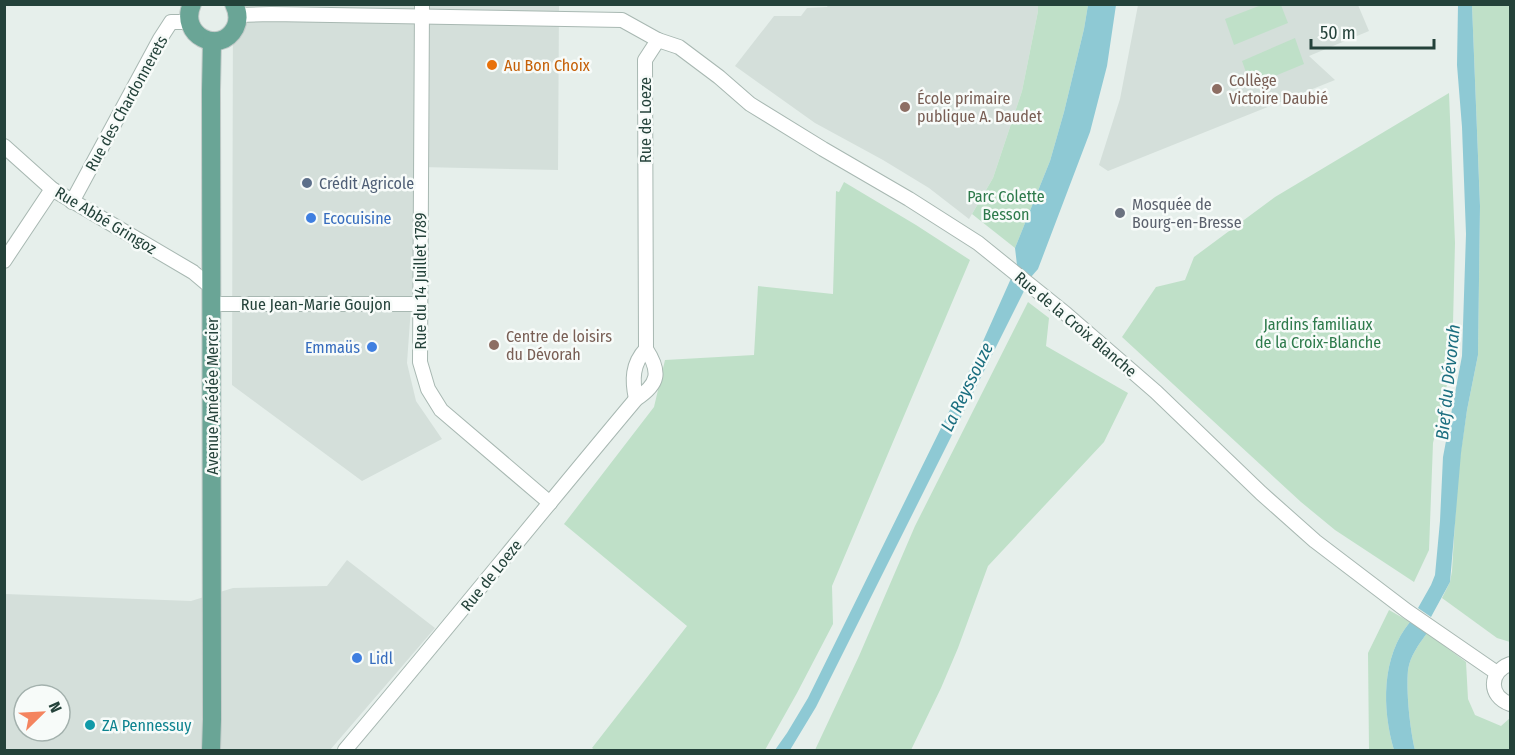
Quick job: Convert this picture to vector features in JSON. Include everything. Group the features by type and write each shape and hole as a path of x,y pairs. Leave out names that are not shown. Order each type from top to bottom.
{"main road":[{"path":"191,14 193,30 198,35 212,41 220,40 233,31 237,23 236,10"},
{"name":"Avenue Amédée Mercier","path":"212,41 212,750"}],"street":[{"path":"236,10 271,14 422,11"},
{"name":"Rue de la Croix Blanche","path":"422,11 622,20 658,40 679,47 750,104 978,243 1066,314 1156,392 1261,493 1315,541 1407,610 1497,673"},
{"name":"Rue du 14 Juillet 1789","path":"422,11 420,362 428,389 441,410 550,503"},
{"name":"Rue des Chardonnerets","path":"72,202 160,39 171,22 191,14"},
{"name":"Rue de Loeze","path":"345,750 437,642 636,399 648,392 654,384 656,374 654,361 646,349 645,60 658,40"},
{"name":"Rue Abbé Gringoz","path":"4,146 52,189 193,272 212,296"},
{"path":"4,261 52,189"},
{"name":"Rue Jean-Marie Goujon","path":"212,296 420,304"},
{"name":"Rue de Loeze","path":"636,399 633,373 635,365 646,349"},
{"path":"1510,664 1497,673 1494,685 1499,698 1510,704"}],"shaded area":[{"name":"École primaire publique A. Daudet","path":"829,4 1038,5 1022,91 993,178 969,219 929,188 815,123 735,66 774,16 801,16 807,8 827,7"},
{"path":"233,5 559,5 558,170 421,167 407,363 416,401 442,439 362,481 232,385"},
{"name":"Collège Victoire Daubié","path":"1138,5 1358,5 1369,31 1309,56 1335,80 1108,171 1099,165 1120,99"},
{"path":"347,560 435,628 330,750 5,750 5,594 191,601 233,588 327,586"}],"green space":[{"path":"1264,4 1281,5 1288,23 1234,45 1225,19"},
{"name":"Parc Colette Besson","path":"1038,5 1088,5 1064,112 1050,161 1015,248 972,214 993,178 1022,91"},
{"path":"1472,5 1510,5 1510,642 1497,638 1442,598 1450,582 1452,571 1458,471 1478,355 1480,205"},
{"path":"1295,38 1304,64 1251,86 1242,61"},
{"name":"Jardins familiaux de la Croix-Blanche","path":"1449,93 1455,243 1452,364 1433,443 1429,550 1414,582 1335,530 1301,502 1122,337 1156,287 1185,280 1194,257 1275,197"},
{"path":"844,182 970,260 832,586 833,624 765,750 595,750 592,748 687,626 564,524 654,407 665,360 754,355 758,286 833,294 836,191 839,192"},
{"path":"1028,302 1049,318 1046,346 1128,393 1104,442 988,566 958,648 911,750 815,750 859,656 915,526"},
{"path":"1389,610 1410,622 1400,636 1389,667 1387,718 1394,750 1369,750 1368,653"},
{"path":"1427,633 1466,662 1468,699 1475,715 1501,726 1510,718 1510,750 1415,750 1409,710 1408,670 1413,655"}],"water":[{"name":"La Reyssouze","path":"1088,5 1116,5 1107,66 1090,132 1038,269 1031,277 816,707 790,750 775,750 808,698 976,357 1017,265 1015,248 1050,161 1064,112"},
{"path":"1458,5 1472,5 1480,206 1478,355 1461,453 1450,582 1431,617 1418,608 1435,575 1443,457 1462,356 1466,234 1457,65"},
{"path":"1410,622 1427,633 1413,655 1408,670 1409,710 1415,750 1394,750 1387,718 1389,667 1400,636"}],"place":[{"name":"Au Bon Choix","path":"492,65"},
{"name":"Collège Victoire Daubié","path":"1217,89"},
{"name":"École primaire publique A. Daudet","path":"905,107"},
{"name":"Crédit Agricole","path":"307,183"},
{"name":"Mosquée de Bourg-en-Bresse","path":"1120,213"},
{"name":"Ecocuisine","path":"311,218"},
{"name":"Centre de loisirs du Dévorah","path":"494,345"},
{"name":"Emmaüs","path":"372,347"},
{"name":"Lidl","path":"357,658"},
{"name":"ZA Pennessuy","path":"90,725"}],"water label":[{"name":"Bief du Dévorah","path":"1448,382"}]}
